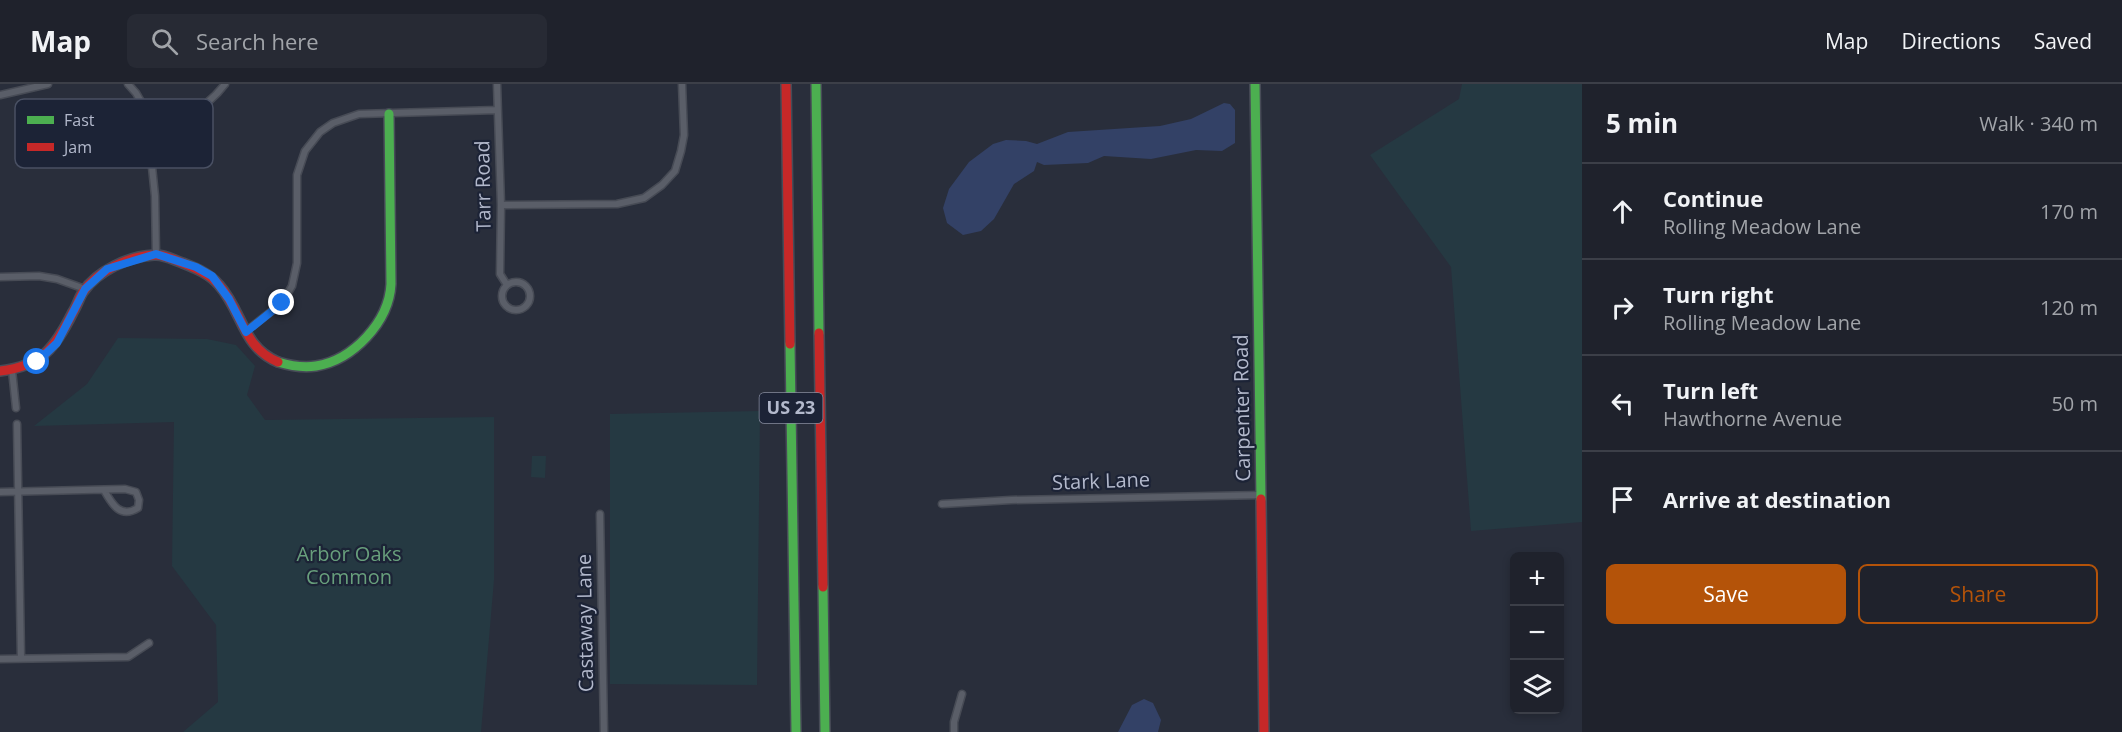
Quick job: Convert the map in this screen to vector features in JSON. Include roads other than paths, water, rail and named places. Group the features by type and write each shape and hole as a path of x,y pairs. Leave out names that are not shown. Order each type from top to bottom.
{"main road":[{"name":"US 23","path":"786,84 796,732"},
{"name":"US 23","path":"816,84 825,732"},
{"name":"Carpenter Road","path":"1255,84 1264,732"},
{"path":"0,371 12,370 37,362 57,343 85,289 107,269 156,254 196,267 212,276 229,299 258,350 269,358 283,363 310,367 334,361 362,340 376,325 384,313 390,293 389,114"}],"street":[{"path":"0,95 48,84"},
{"path":"128,84 138,99"},
{"path":"211,99 225,84"},
{"name":"Tarr Road","path":"497,84 501,205 500,274 507,285"},
{"path":"501,205 617,204 644,198 662,185 675,171 684,135 682,84"},
{"path":"246,332 276,309 292,286 297,263 297,175 305,151 320,132 333,123 359,114 497,110"},
{"path":"152,168 156,254"},
{"path":"0,277 39,276 57,279 85,289"},
{"path":"520,282 528,287 531,296 524,308 514,311 506,307 501,298 507,285 520,282"},
{"path":"12,370 16,408"},
{"path":"17,424 21,658"},
{"path":"0,492 124,489 136,492 139,500 138,508 132,512 122,512 115,508 104,490"},
{"name":"Stark Lane","path":"942,504 1035,499 1261,495"},
{"name":"Castaway Lane","path":"600,514 604,732"},
{"path":"0,659 128,657 149,643"},
{"path":"954,732 954,722 962,694"}],"water":[{"path":"1224,103 1230,104 1235,110 1235,143 1222,151 1196,150 1151,159 1104,156 1088,163 1044,165 1037,162 1034,171 1014,184 994,219 981,231 963,235 947,223 943,208 949,189 969,162 993,144 1006,140 1037,144 1068,132 1160,126 1191,119"},
{"path":"1144,699 1153,703 1161,720 1158,732 1118,732 1132,705"}],"park label":[{"name":"Arbor Oaks Common","path":"349,566"}]}
